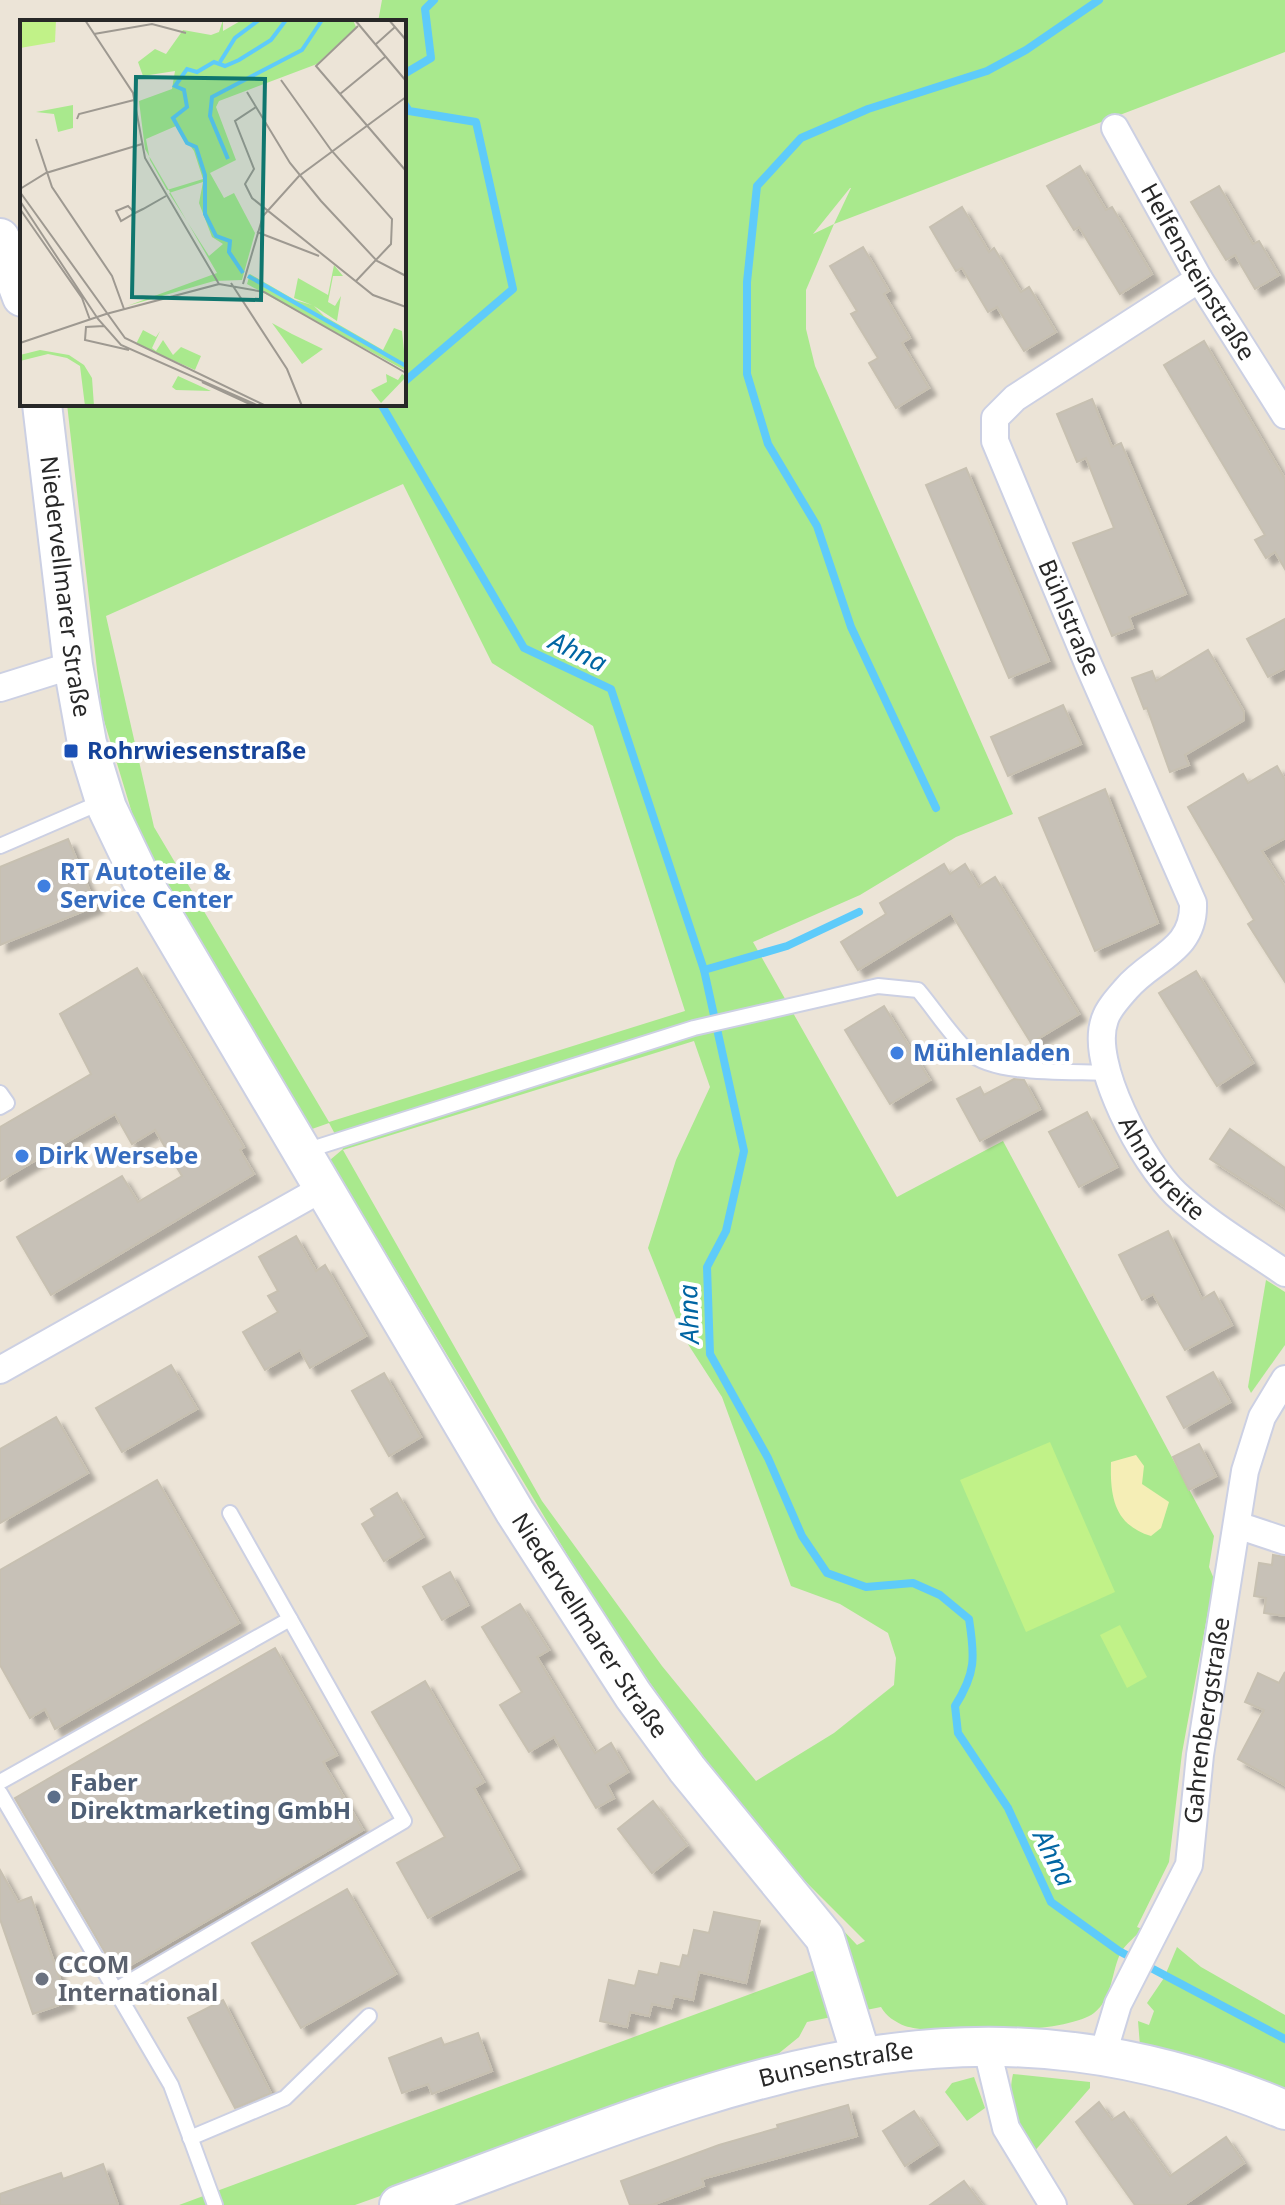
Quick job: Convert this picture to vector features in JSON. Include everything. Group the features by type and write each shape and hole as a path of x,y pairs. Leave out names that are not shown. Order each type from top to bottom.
{"main road":[{"path":"0,238 20,292"},
{"name":"Niedervellmarer Straße","path":"42,406 73,665 87,743 105,801 141,879 515,1512 633,1695 687,1769 825,1938 861,2055"},
{"name":"Bunsenstraße","path":"399,2205 706,2094 786,2070 861,2055 986,2045 1060,2048 1103,2054 1200,2077 1285,2110"}],"street":[{"name":"Helfensteinstraße","path":"1115,128 1199,279 1285,415"},
{"name":"Bühlstraße","path":"1104,1019 1128,987 1188,934 1194,921 1193,903 1002,462 995,441 995,418 1015,398 1199,279"},
{"path":"0,688 73,665"},
{"name":"Ahnabreite","path":"1104,1019 1102,1050 1140,1148 1175,1193 1285,1273"},
{"path":"5,1362 323,1188"},
{"name":"Gahrenbergstraße","path":"1103,2054 1124,1991 1189,1865 1200,1755 1245,1471 1262,1417 1285,1379"},
{"path":"1237,1525 1285,1541"},
{"path":"986,2045 1006,2128 1053,2205"}],"lane":[{"path":"0,846 105,801"},
{"path":"301,1152 694,1028 878,986 918,990 969,1052 983,1062 1014,1068 1109,1073"},
{"path":"0,1093 7,1103 0,1107"},
{"path":"117,1989 404,1821 230,1513"},
{"path":"2,1775 290,1619"},
{"path":"0,1793 171,2085 215,2205"},
{"path":"190,2138 285,2098 369,2016"}],"green space":[{"path":"382,0 1285,0 1285,52 834,224 806,290 806,329 815,366 1013,814 956,837 860,895 753,942 897,1197 1003,1141 1214,1536 1209,1567 1214,1579 1182,1753 1169,1862 1137,1927 1142,1929 1121,1952 1105,2000 1094,2013 1058,2025 972,2032 905,2026 891,2018 881,2007 807,2022 799,2037 778,2054 355,2205 179,2205 818,1969 825,1911 857,1945 865,1941 793,1869 703,1759 607,1621 330,1160 343,1149 329,1123 312,1129 139,836 102,714 67,406 406,406 406,20 378,20","holes":["850,188 851,188 834,224 813,234","403,484 492,663 593,726 685,1011 329,1122 154,827 106,616","694,1041 710,1087 676,1160 648,1248 684,1338 722,1397 791,1586 840,1604 888,1633 896,1658 894,1685 834,1733 756,1781 662,1666 542,1501 343,1150"]},
{"path":"1266,1280 1285,1292 1285,1345 1251,1393 1248,1387"},
{"path":"1050,1442 1115,1592 1026,1632 960,1480"},
{"path":"1120,1625 1147,1677 1127,1688 1100,1635"},
{"path":"1177,1947 1201,1967 1285,2015 1285,2096 1140,2046 1138,2021 1149,2025 1154,2011 1147,2003 1164,1978"},
{"path":"1013,2074 1090,2082 1090,2088 1032,2154 1013,2105"},
{"path":"974,2077 985,2108 967,2121 945,2092 952,2083"}],"sand":[{"path":"1136,1455 1144,1466 1142,1484 1169,1502 1161,1528 1151,1536 1129,1525 1113,1497 1111,1462"}],"building":[{"path":"1080,166 1106,210 1112,207 1152,274 1120,294 1079,227 1074,230 1047,186"},
{"path":"1219,186 1253,244 1259,241 1279,275 1255,289 1235,255 1226,260 1191,202"},
{"path":"962,207 989,252 994,248 1021,292 1029,287 1056,332 1024,351 997,307 988,312 962,268 956,271 930,227"},
{"path":"863,247 889,291 884,294 910,338 902,343 929,388 896,408 869,363 878,358 851,314 857,311 830,266"},
{"path":"1204,341 1285,479 1285,569 1275,552 1266,558 1255,540 1265,535 1164,365"},
{"path":"1092,399 1112,447 1121,443 1186,594 1129,617 1133,628 1112,636 1073,543 1114,528 1086,458 1077,462 1057,414"},
{"path":"966,468 1049,661 1009,678 926,485"},
{"path":"1285,619 1285,668 1268,677 1247,639"},
{"path":"1208,650 1244,712 1244,720 1185,755 1189,765 1170,772 1147,708 1144,709 1132,678 1152,671 1156,681"},
{"path":"1063,705 1081,744 1008,776 991,737"},
{"path":"1277,766 1285,780 1285,838 1262,851 1285,887 1285,982 1248,924 1254,920 1188,807 1243,774 1248,783"},
{"path":"1105,789 1158,923 1095,951 1039,818"},
{"name":"RT Autoteile & Service Center","path":"68,839 96,906 0,945 0,867"},
{"path":"944,864 950,874 965,864 979,887 995,877 1079,1014 1031,1043 951,913 858,970 841,942 886,914 880,903"},
{"path":"137,968 244,1147 240,1150 254,1174 51,1295 17,1237 122,1176 138,1202 182,1176 155,1130 132,1144 115,1114 0,1181 0,1127 91,1074 60,1014"},
{"path":"1196,971 1253,1063 1217,1086 1159,993"},
{"path":"884,1006 930,1080 890,1104 845,1030"},
{"path":"1014,1079 1024,1080 1040,1109 980,1141 957,1099 980,1087 984,1095"},
{"path":"1087,1112 1117,1167 1079,1187 1049,1132"},
{"path":"1230,1129 1285,1168 1285,1207 1210,1159"},
{"path":"1168,1231 1202,1299 1214,1292 1232,1325 1185,1350 1153,1294 1142,1300 1119,1255"},
{"path":"296,1236 316,1271 325,1265 366,1336 310,1368 300,1350 265,1370 243,1332 278,1312 268,1296 278,1291 259,1257"},
{"path":"171,1365 197,1409 122,1452 96,1408"},
{"path":"1213,1372 1230,1402 1184,1428 1167,1397"},
{"path":"384,1373 421,1437 389,1456 352,1391"},
{"path":"56,1417 88,1473 0,1523 0,1449"},
{"path":"1199,1444 1216,1476 1189,1490 1173,1457"},
{"path":"157,1480 239,1623 55,1729 45,1709 30,1718 0,1665 0,1570"},
{"path":"397,1493 423,1537 384,1561 362,1524 375,1516 371,1509"},
{"path":"1273,1555 1285,1557 1285,1616 1264,1613 1266,1598 1254,1596 1259,1563 1272,1565"},
{"path":"450,1572 468,1605 442,1620 423,1587"},
{"path":"520,1604 549,1650 537,1657 595,1753 611,1743 628,1772 607,1785 614,1798 596,1808 554,1737 529,1752 500,1705 522,1692 482,1627"},
{"path":"275,1648 337,1755 323,1762 363,1830 117,1973 15,1798"},
{"path":"1285,1672 1285,1785 1238,1759 1264,1710 1245,1702 1258,1673 1279,1683"},
{"path":"425,1681 484,1782 474,1788 519,1869 428,1918 397,1863 445,1837 372,1712"},
{"path":"653,1801 687,1845 652,1873 618,1829"},
{"path":"0,1870 18,1902 31,1897 68,2002 33,2014 0,1919"},
{"path":"347,1889 396,1974 301,2028 252,1943"},
{"path":"714,1912 760,1921 746,1983 699,1972 693,2000 674,1996 671,2008 652,2004 649,2016 630,2012 627,2027 600,2021 609,1980 635,1986 639,1971 658,1975 661,1963 680,1967 683,1955 688,1956 694,1930 709,1933"},
{"path":"223,2000 271,2093 235,2108 188,2018"},
{"path":"478,2033 492,2071 432,2094 428,2084 402,2093 389,2058 441,2038 444,2045"},
{"path":"1099,2102 1112,2120 1124,2112 1170,2176 1226,2137 1244,2163 1184,2205 1135,2205 1076,2122"},
{"path":"848,2105 857,2136 702,2179 704,2186 652,2205 630,2205 621,2181 719,2145 778,2128 777,2125"},
{"path":"914,2111 937,2145 905,2166 883,2131"},
{"path":"103,2164 118,2205 0,2205 0,2194 61,2173 63,2179"},
{"path":"964,2181 982,2205 930,2205"}],"waterway":[{"name":"Ahna","path":"406,73 431,58 425,9 434,0"},
{"path":"936,808 851,627 817,526 768,444 747,374 747,282 757,186 801,138 868,109 987,71 1026,50 1099,0"},
{"name":"Ahna","path":"406,106 409,111 476,122 513,289 406,380"},
{"name":"Ahna","path":"382,406 524,648 611,689 704,970 744,1151 726,1231 707,1267 710,1354 768,1458 802,1536 827,1573 866,1587 913,1583 940,1595 969,1619 972,1664 967,1684 955,1706 958,1733 1008,1808 1051,1902 1119,1951 1285,2039"},
{"path":"704,970 787,946 859,912"}],"place":[{"name":"Rohrwiesenstraße","path":"71,751"},
{"name":"RT Autoteile & Service Center","path":"44,886"},
{"name":"Mühlenladen","path":"897,1053"},
{"name":"Dirk Wersebe","path":"22,1156"},
{"name":"Faber Direktmarketing GmbH","path":"54,1797"},
{"name":"CCOM International","path":"42,1979"}]}
